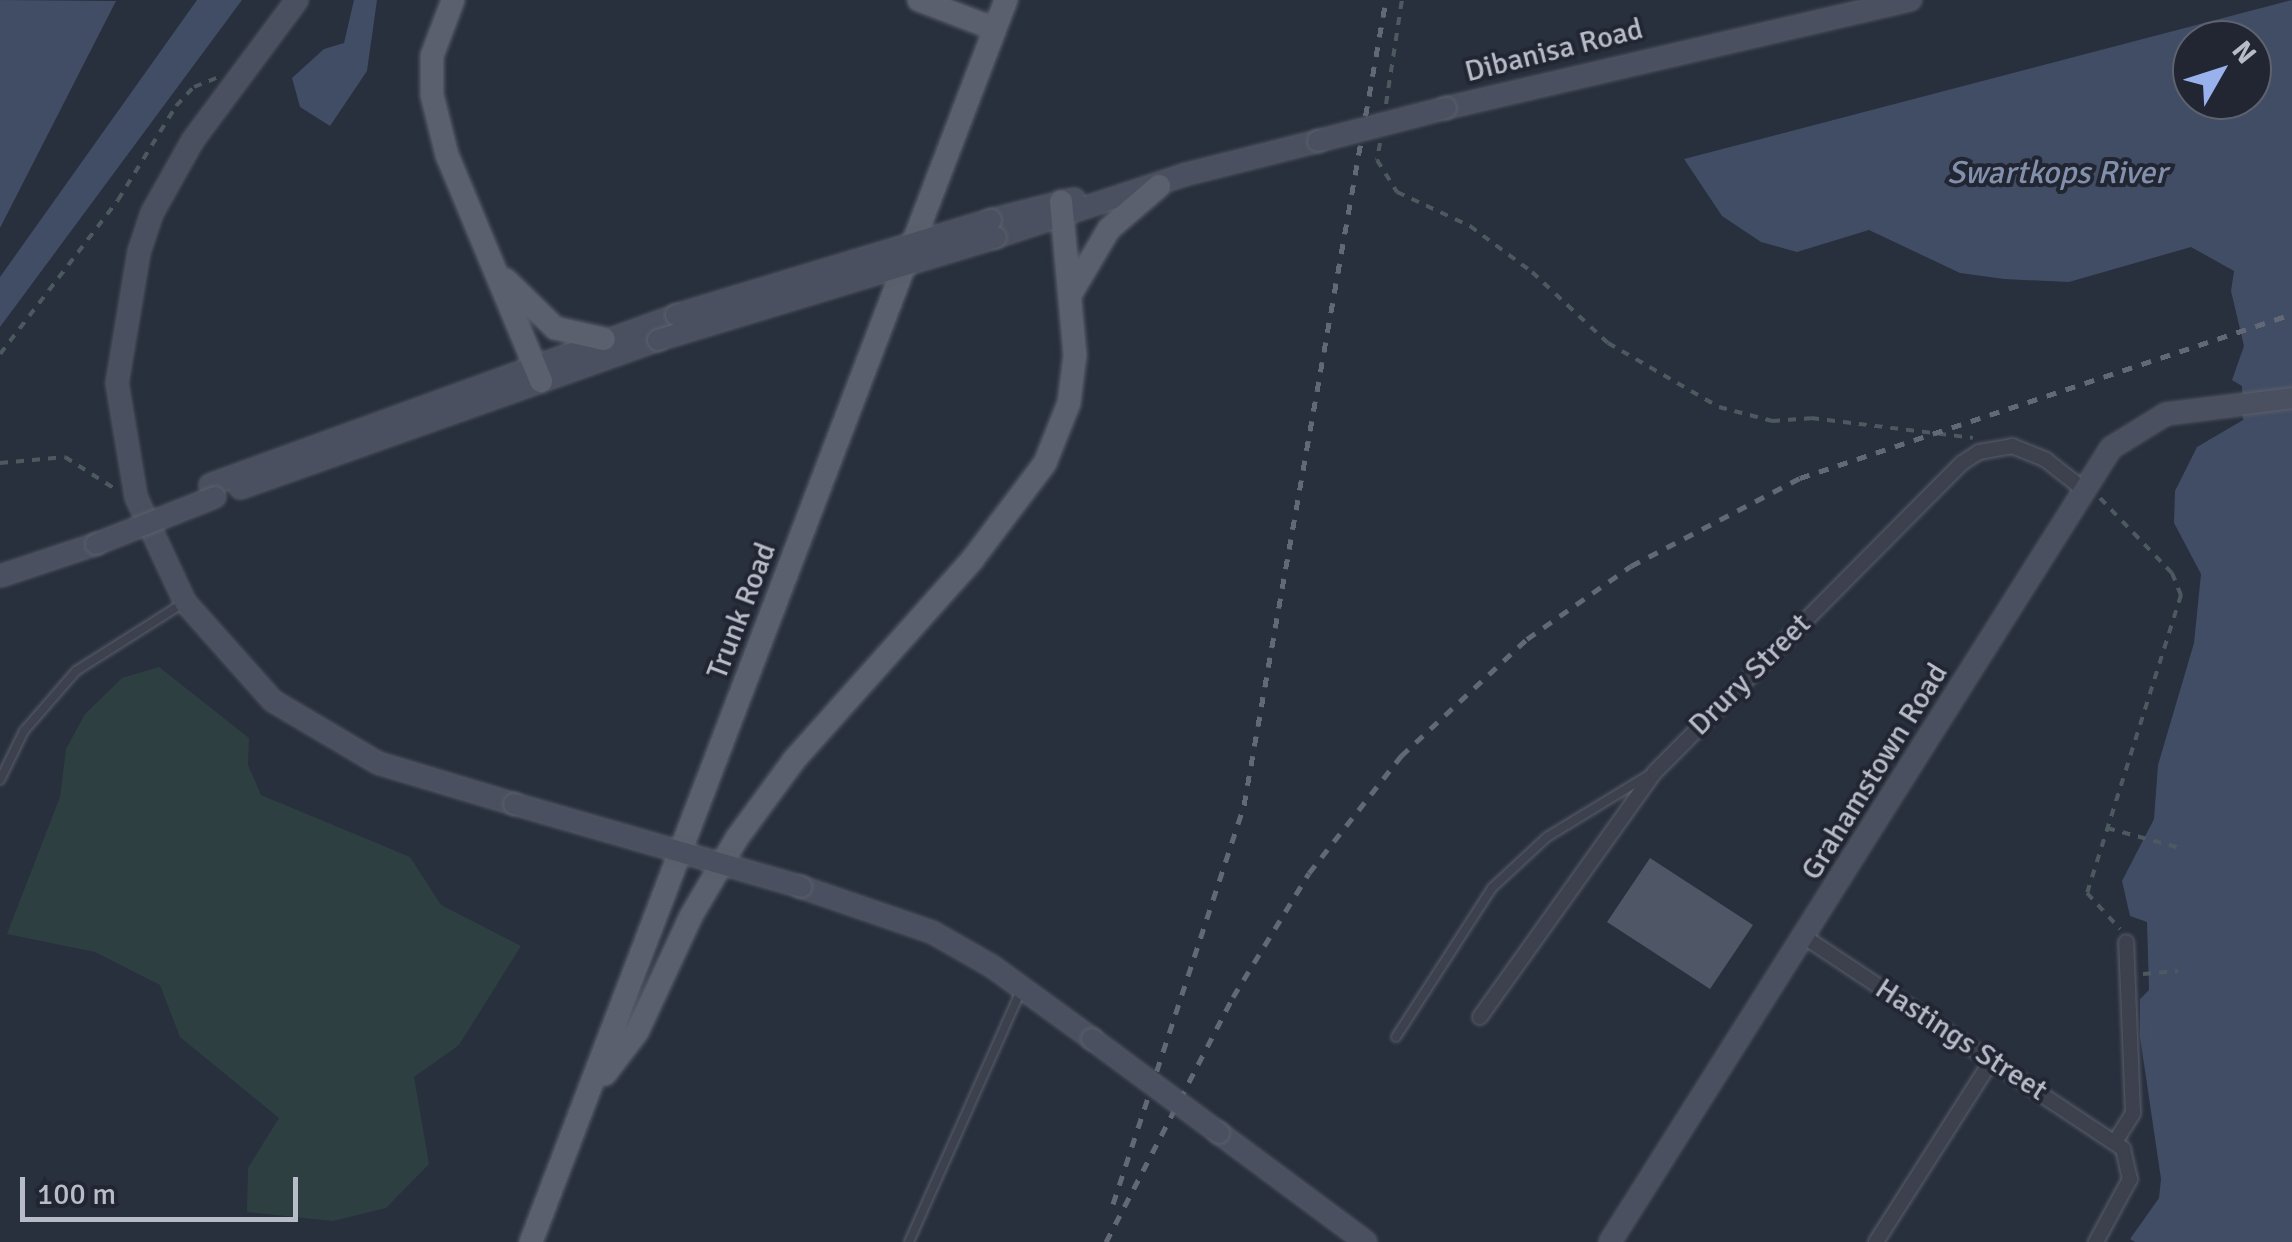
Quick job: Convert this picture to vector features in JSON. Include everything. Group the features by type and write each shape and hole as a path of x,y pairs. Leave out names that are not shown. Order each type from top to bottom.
{"main road":[{"path":"297,0 193,140 139,252 117,383 136,498 185,602 245,676 333,741 419,777 802,887 932,932 1023,987 1366,1242"},
{"path":"453,0 432,56 432,96 447,154 537,372"},
{"path":"918,0 995,29"},
{"name":"Trunk Road","path":"532,1242 1006,0"},
{"name":"Dibanisa Road","path":"1183,175 1446,108 1911,0"},
{"path":"537,372 604,339 676,315 1183,175"},
{"path":"1062,209 1159,186 1183,175"},
{"path":"1072,290 1109,230 1159,186"},
{"path":"591,1093 637,1032 691,916 737,838 794,760 972,560 1046,463 1069,403 1072,290 1062,209"},
{"path":"9,572 212,491 537,372 658,340 993,229"},
{"path":"491,262 555,328 604,339"},
{"name":"Grahamstown Road","path":"1610,1242 1806,938 2111,448 2138,426 2166,414 2292,398"}],"street":[{"name":"Drury Street","path":"1480,1018 1655,772 1962,463 2012,446 2046,460 2084,486"},
{"name":"Hastings Street","path":"1806,938 2115,1142"},
{"path":"2096,1242 2130,1179 2128,1158 2115,1142 2133,1113 2126,942"},
{"path":"1876,1242 1992,1060"}],"lane":[{"path":"0,780 24,731 76,671 185,602"},
{"path":"1396,1037 1492,888 1547,837 1655,772"},
{"path":"910,1242 1023,987"}],"path":[{"path":"1386,107 1402,0"},
{"path":"0,354 118,200 176,106 212,78 236,82"},
{"path":"1383,124 1377,160 1397,192 1470,226 1532,272 1608,343 1719,407 1772,421 1811,418 1986,439"},
{"path":"0,464 65,457 136,498"},
{"path":"2084,486 2172,573 2181,596 2087,893 2126,942"},
{"path":"2107,828 2180,848"},
{"path":"2127,976 2178,971"}],"shaded area":[{"path":"159,667 249,738 248,765 261,795 410,857 441,905 521,946 459,1045 414,1077 429,1164 386,1208 333,1221 247,1212 248,1168 279,1118 180,1037 160,985 95,952 7,934 60,797 66,749 85,714 122,678"}],"water":[{"path":"0,0 116,1 0,228"},
{"path":"197,0 242,0 0,327 0,277"},
{"path":"354,0 377,0 367,71 330,126 300,107 292,78 324,49 344,43"},
{"name":"Swartkops River","path":"2292,0 2292,1242 2130,1239 2159,1198 2161,1179 2140,1037 2140,999 2149,990 2147,922 2130,916 2122,881 2154,819 2158,765 2194,643 2201,574 2174,523 2175,491 2197,447 2243,420 2242,386 2232,380 2244,346 2231,291 2234,271 2191,247 2069,282 2004,279 1960,273 1869,230 1797,252 1761,242 1722,216 1684,159 2172,31 2172,120 2272,120 2272,20 2216,20"}],"building":[{"path":"1650,858 1753,925 1710,989 1607,922"}],"railway":[{"path":"1113,1204 1244,805 1386,0"},
{"path":"1106,1242 1233,997 1309,873 1401,756 1527,639 1631,566 1800,478 2292,314"}]}
